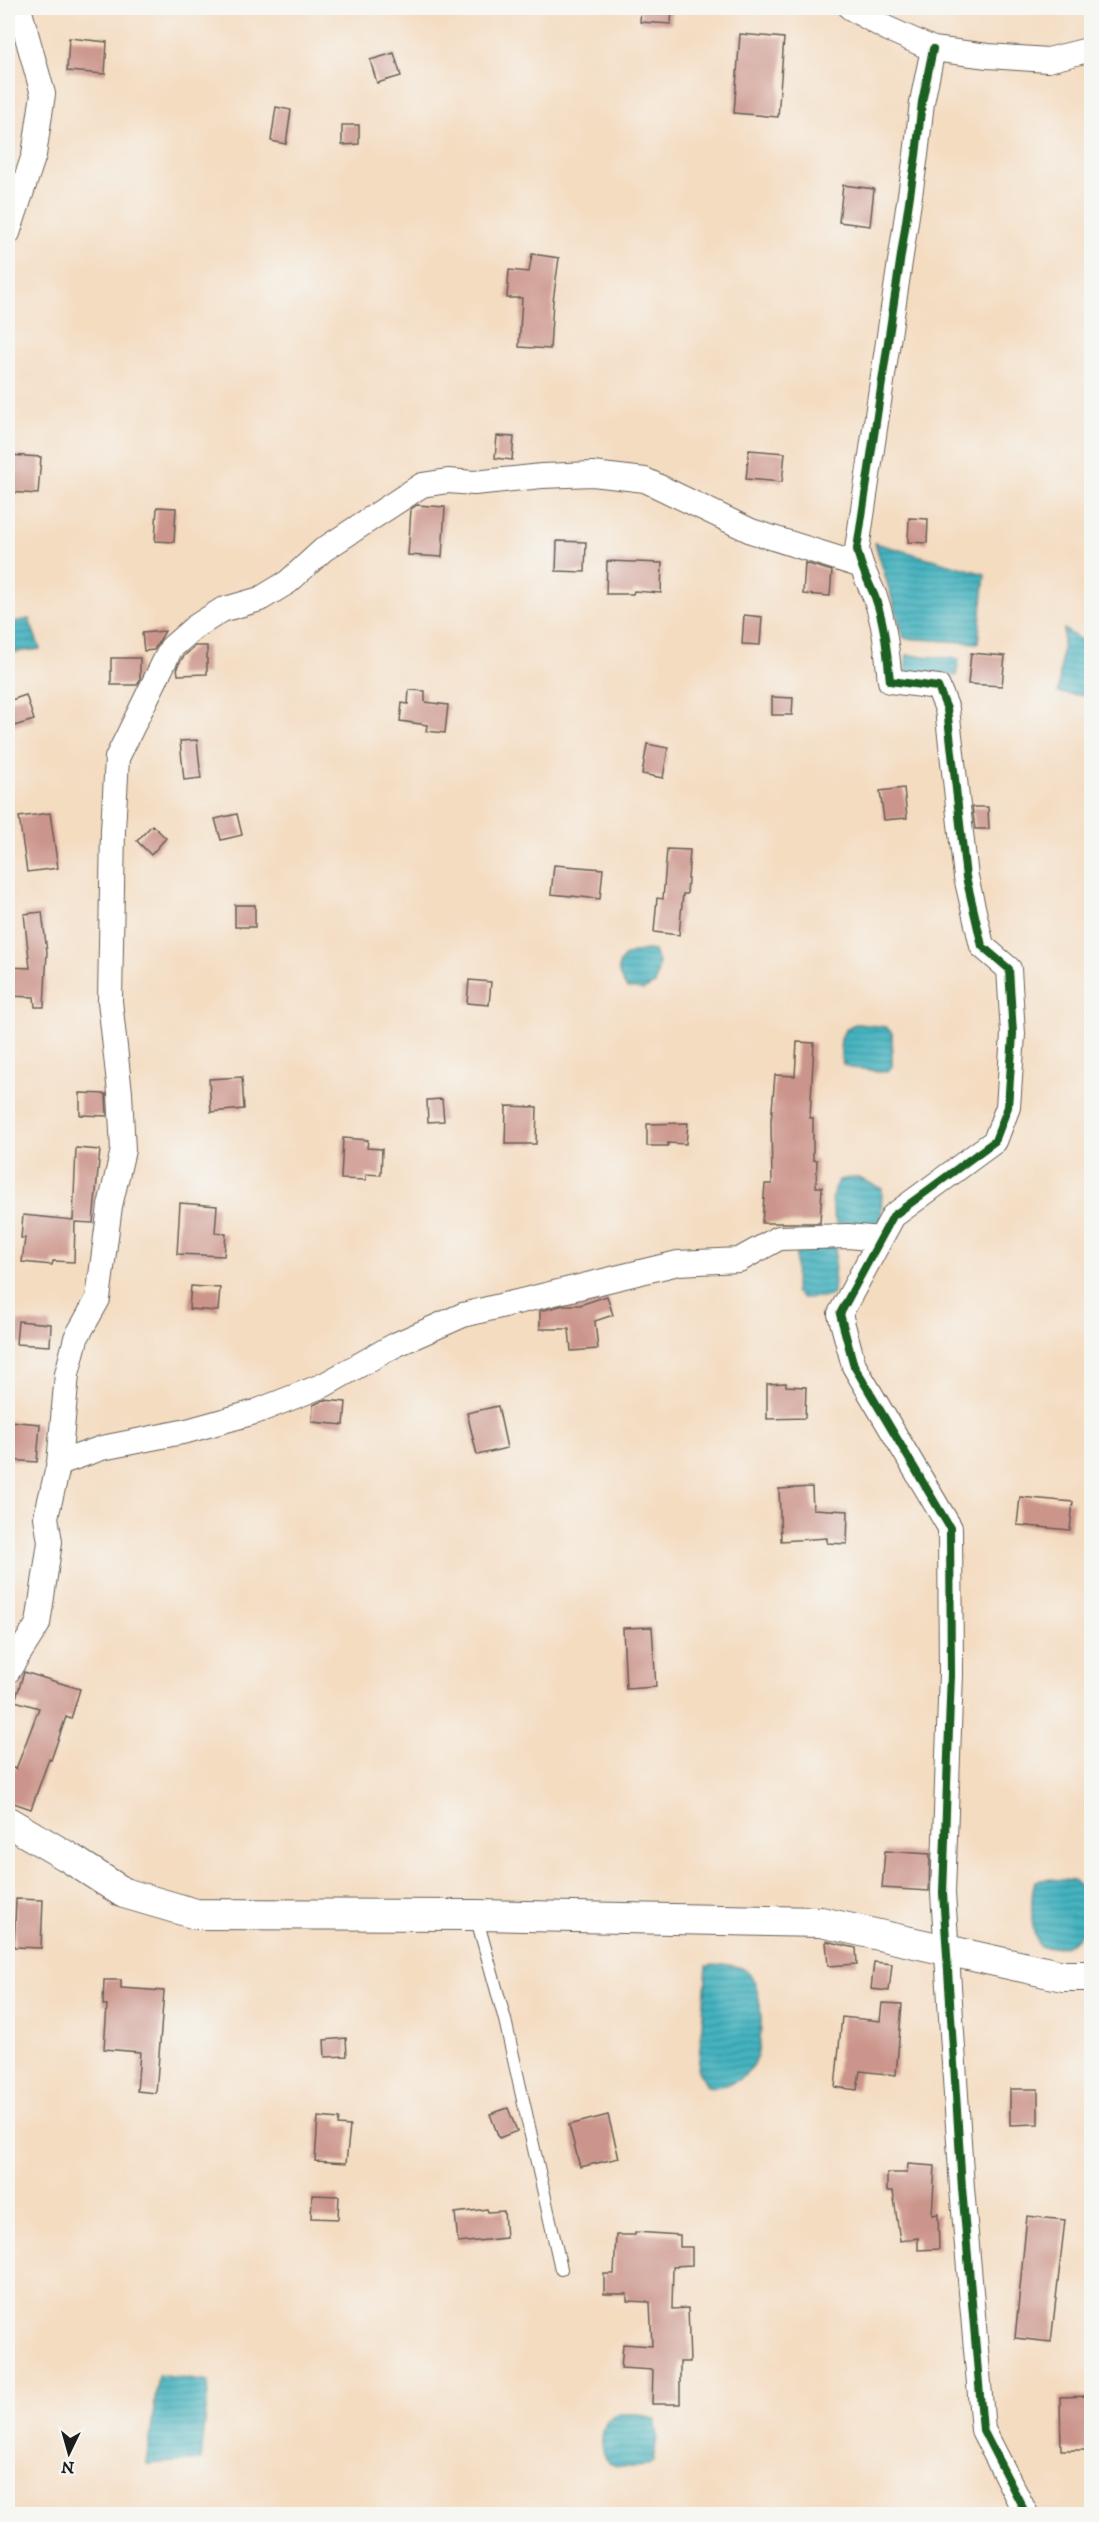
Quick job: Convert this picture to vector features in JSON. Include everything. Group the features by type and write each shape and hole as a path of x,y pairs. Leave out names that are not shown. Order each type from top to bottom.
{"street":[{"path":"8,233 34,155 43,94 19,8"},
{"path":"851,8 886,28 933,49 1048,60 1092,49"},
{"path":"933,49 922,102 857,549 859,565 875,598 883,629 890,681 938,687 947,709 966,877 982,946 1009,969 1013,1034 1008,1107 995,1141 893,1216 840,1314 854,1366 950,1528 951,1674 944,1893 962,2188 983,2430 1026,2514"},
{"path":"8,1671 38,1624 50,1542 46,1517 59,1463 67,1374 76,1338 98,1299 110,1206 123,1150 120,1093 110,1001 117,758 171,648 195,627 222,610 260,599 288,582 323,550 422,485 448,481 474,483 542,476 593,474 645,480 752,531 859,565"},
{"path":"59,1463 102,1448 187,1431 255,1412 324,1386 395,1345 463,1315 678,1263 739,1260 779,1238 848,1236 880,1239"},
{"path":"8,1822 124,1893 196,1914 476,1914 821,1922 948,1948 1064,1976 1092,1976"}],"lane":[{"path":"476,1914 505,2019 561,2270"}],"water":[{"path":"875,543 985,574 978,643 904,638"},
{"path":"29,619 40,649 8,653 8,623"},
{"path":"1064,629 1091,647 1091,696 1058,693"},
{"path":"907,655 959,659 956,676 905,672"},
{"path":"647,950 654,951 659,964 655,984 643,990 627,988 619,972 621,961 631,954"},
{"path":"857,1024 886,1027 892,1033 892,1066 888,1072 852,1068 843,1064 840,1045 843,1034 850,1026"},
{"path":"859,1178 882,1189 881,1219 878,1225 836,1223 832,1198 835,1186 844,1179"},
{"path":"836,1243 833,1294 827,1297 802,1298 795,1292 796,1246"},
{"path":"1048,1879 1074,1881 1084,1890 1084,1926 1074,1941 1066,1945 1040,1947 1034,1933 1033,1888 1035,1881"},
{"path":"723,1964 743,1969 752,1977 761,2015 760,2043 754,2064 746,2075 727,2085 713,2087 707,2086 698,2071 707,1966"},
{"path":"158,2375 209,2382 201,2460 147,2464"},
{"path":"639,2414 656,2420 657,2438 653,2461 638,2467 613,2465 605,2457 603,2451 602,2437 606,2424 615,2415"}],"building":[{"path":"641,8 672,8 671,24 640,22"},
{"path":"740,34 784,38 778,117 734,113"},
{"path":"69,38 107,42 105,74 67,71"},
{"path":"394,53 401,76 377,83 370,60"},
{"path":"276,107 291,110 286,144 271,141"},
{"path":"342,125 359,125 359,144 342,145"},
{"path":"843,185 874,189 870,226 839,222"},
{"path":"532,254 559,258 550,349 519,347 522,298 507,298 509,270 529,272"},
{"path":"497,436 514,437 512,460 495,458"},
{"path":"749,450 785,453 782,482 746,479"},
{"path":"8,455 41,457 38,494 8,492"},
{"path":"417,505 445,507 442,557 408,555 411,509"},
{"path":"157,507 176,508 174,542 155,541"},
{"path":"909,518 928,519 927,543 908,542"},
{"path":"557,541 586,542 585,572 556,571"},
{"path":"607,561 662,563 661,593 634,591 633,594 606,594"},
{"path":"805,563 832,571 830,596 803,594"},
{"path":"744,615 762,617 760,645 742,644"},
{"path":"165,631 154,650 144,651 142,633"},
{"path":"195,646 207,646 207,674 178,675 177,667 183,657"},
{"path":"971,653 1005,656 1002,686 968,684"},
{"path":"111,658 140,658 140,680 137,685 111,685"},
{"path":"409,690 425,691 425,702 448,705 445,733 426,731 427,725 400,721 402,703 408,704"},
{"path":"26,695 34,720 14,726 8,701"},
{"path":"772,697 793,698 792,715 772,715"},
{"path":"197,740 201,778 184,780 180,741"},
{"path":"647,744 668,748 663,778 642,774"},
{"path":"904,788 907,818 884,820 880,791"},
{"path":"972,807 988,807 989,829 975,829"},
{"path":"50,813 58,868 27,872 19,817"},
{"path":"237,814 242,835 221,840 215,819"},
{"path":"152,825 166,838 151,855 137,841"},
{"path":"667,849 690,850 687,894 683,894 679,935 654,932 657,898 663,899"},
{"path":"554,865 603,869 600,899 551,894"},
{"path":"235,905 255,905 255,927 235,927"},
{"path":"42,912 47,952 44,1007 35,1007 34,997 8,996 8,967 30,968 24,914"},
{"path":"469,980 491,982 489,1005 467,1003"},
{"path":"797,1042 814,1043 810,1118 813,1118 813,1160 817,1160 816,1187 822,1187 820,1223 762,1223 765,1184 772,1184 771,1121 775,1075 795,1076"},
{"path":"242,1077 244,1109 211,1112 209,1079"},
{"path":"80,1093 106,1094 107,1116 80,1115"},
{"path":"442,1099 444,1121 428,1122 427,1100"},
{"path":"506,1106 537,1107 536,1144 505,1144"},
{"path":"688,1123 686,1144 668,1143 668,1146 647,1146 647,1124"},
{"path":"343,1138 368,1140 367,1148 382,1149 381,1175 366,1174 366,1180 341,1179"},
{"path":"76,1148 100,1150 93,1223 75,1222 74,1262 53,1261 52,1265 22,1262 25,1238 21,1238 23,1215 73,1220"},
{"path":"180,1203 217,1206 215,1233 226,1234 224,1256 177,1254"},
{"path":"191,1286 220,1288 218,1311 189,1309"},
{"path":"607,1296 613,1315 595,1321 598,1349 571,1351 569,1329 540,1329 540,1311 564,1305 580,1305"},
{"path":"18,1321 51,1324 50,1346 16,1344"},
{"path":"786,1383 786,1386 806,1387 805,1418 767,1419 767,1384"},
{"path":"324,1400 346,1402 344,1425 312,1422 313,1405"},
{"path":"498,1406 507,1448 477,1455 467,1413"},
{"path":"8,1421 40,1424 37,1462 8,1460"},
{"path":"812,1487 813,1509 848,1511 847,1544 827,1543 827,1538 781,1541 779,1489"},
{"path":"1020,1497 1073,1502 1070,1530 1017,1525"},
{"path":"652,1627 656,1687 626,1689 623,1628"},
{"path":"24,1672 80,1689 71,1719 66,1717 31,1809 8,1801 8,1766 16,1769 39,1708 15,1701"},
{"path":"885,1851 930,1854 929,1891 882,1888"},
{"path":"16,1899 43,1900 41,1948 14,1947"},
{"path":"826,1941 856,1948 857,1964 828,1966"},
{"path":"874,1962 892,1964 889,1991 871,1989"},
{"path":"104,1980 121,1980 121,1988 164,1991 156,2093 137,2091 140,2052 104,2049 107,2005 103,2005"},
{"path":"882,2003 902,2004 896,2075 860,2071 857,2090 835,2087 842,2017 880,2021"},
{"path":"346,2038 347,2056 325,2057 324,2040"},
{"path":"1010,2089 1038,2089 1038,2124 1010,2125"},
{"path":"508,2108 517,2131 499,2138 490,2114"},
{"path":"608,2115 619,2158 580,2167 569,2125"},
{"path":"318,2117 339,2119 338,2125 350,2126 346,2163 315,2161"},
{"path":"908,2164 935,2166 932,2215 938,2214 939,2249 918,2250 918,2238 900,2241 893,2191 887,2191 887,2173 907,2173"},
{"path":"312,2195 339,2196 338,2219 311,2218"},
{"path":"487,2209 488,2212 504,2211 506,2238 458,2243 455,2213"},
{"path":"1027,2216 1065,2220 1051,2342 1015,2338"},
{"path":"635,2232 680,2235 680,2247 692,2247 692,2265 673,2266 672,2309 688,2308 690,2362 680,2362 680,2404 652,2404 653,2370 621,2368 623,2344 652,2346 650,2302 627,2301 627,2294 604,2294 604,2274 614,2274 616,2235 635,2235"},
{"path":"1092,2396 1092,2450 1061,2450 1060,2397"}],"cycle path":[{"path":"933,49 922,102 857,549 881,618 890,681 938,687 947,709 966,877 982,946 1009,969 1013,1034 1008,1107 995,1141 893,1216 840,1314 854,1366 950,1528 951,1674 943,1893 962,2188 983,2430 1026,2514"}]}
